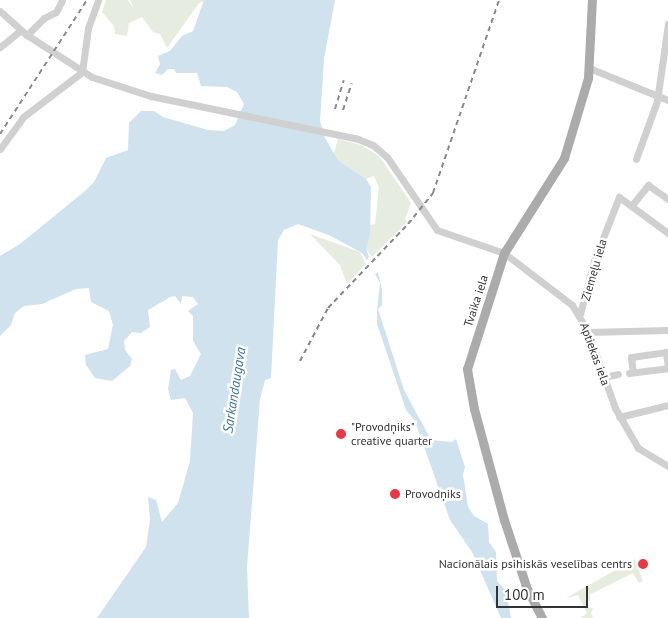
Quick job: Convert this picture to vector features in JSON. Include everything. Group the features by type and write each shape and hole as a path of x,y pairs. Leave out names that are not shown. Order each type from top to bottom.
{"main road":[{"name":"Tvaika iela","path":"542,618 526,586 504,520 468,374 504,254 558,170 575,124 589,68 592,0"}],"street":[{"path":"0,46 56,12 62,0"},
{"path":"0,149 23,117 82,72 88,28 98,0"},
{"name":"Aptiekas iela","path":"0,11 24,33 82,72 133,91 369,142 387,157 437,230 504,254 564,298 580,314 619,417 638,448 668,466"},
{"path":"636,159 657,101 656,95 668,24"},
{"path":"589,68 668,100"},
{"path":"668,200 648,185 632,205 668,233"},
{"name":"Ziemeļu iela","path":"580,314 594,261 619,197 632,205"},
{"path":"588,332 668,330"},
{"path":"666,352 668,368 631,373 631,357 666,352"},
{"path":"603,377 618,374"},
{"path":"619,417 668,404"}],"shaded area":[{"path":"106,0 128,0 134,9 130,0 207,0 199,3 167,48 160,34 153,32 142,17 129,23 127,36 115,34 114,26 102,12"},
{"path":"338,139 361,145 379,156 411,203 405,219 407,222 372,257 366,249 370,225 375,224 379,188 374,176 366,179 338,160 334,153"},
{"path":"310,234 360,252 366,264 347,284 340,265"},
{"path":"635,559 643,581 639,583 633,573 589,595 591,598 586,603 589,608 593,608 591,613 593,618 581,618 587,613 578,595 566,598"}],"water":[{"name":"Sarkandaugava","path":"204,0 335,0 324,59 320,121 325,138 338,160 366,179 371,187 370,234 366,249 369,257 367,260 362,253 329,235 298,224 284,230 278,240 271,378 265,380 260,399 247,567 249,618 97,618 146,547 150,519 148,497 156,500 162,522 178,503 190,461 193,413 185,398 171,400 168,389 171,370 175,369 181,380 190,376 201,354 193,341 193,316 188,311 198,304 193,297 182,296 181,304 175,296 148,310 150,327 141,333 132,332 124,341 125,350 132,359 130,366 112,381 95,378 86,365 85,355 108,349 113,325 109,311 91,302 89,288 76,289 42,304 24,306 15,313 11,325 0,336 0,256 20,244 85,191 94,182 106,158 128,150 129,123 141,111 154,111 163,117 208,130 224,131 235,125 244,104 237,92 227,87 201,86 197,73 176,73 174,69 168,69 162,75 155,73 160,64 158,56 170,51 182,36 193,31"},
{"path":"378,272 382,290 382,305 378,309 404,390 431,440 452,442 456,439 465,467 463,475 468,507 474,516 488,524 489,542 496,552 497,581 506,591 511,618 501,618 472,552 450,520 415,421 406,410 377,324 377,310 380,283 375,274"}],"railway":[{"path":"0,134 87,0"},
{"path":"300,361 328,308 408,224 433,193 499,0"},
{"path":"335,109 344,80"},
{"path":"343,110 352,83"}],"place":[{"name":"\"Provodņiks\" creative quarter","path":"341,434"},
{"name":"Provodņiks","path":"395,494"},
{"name":"Nacionālais psihiskās veselības centrs","path":"643,564"}]}
